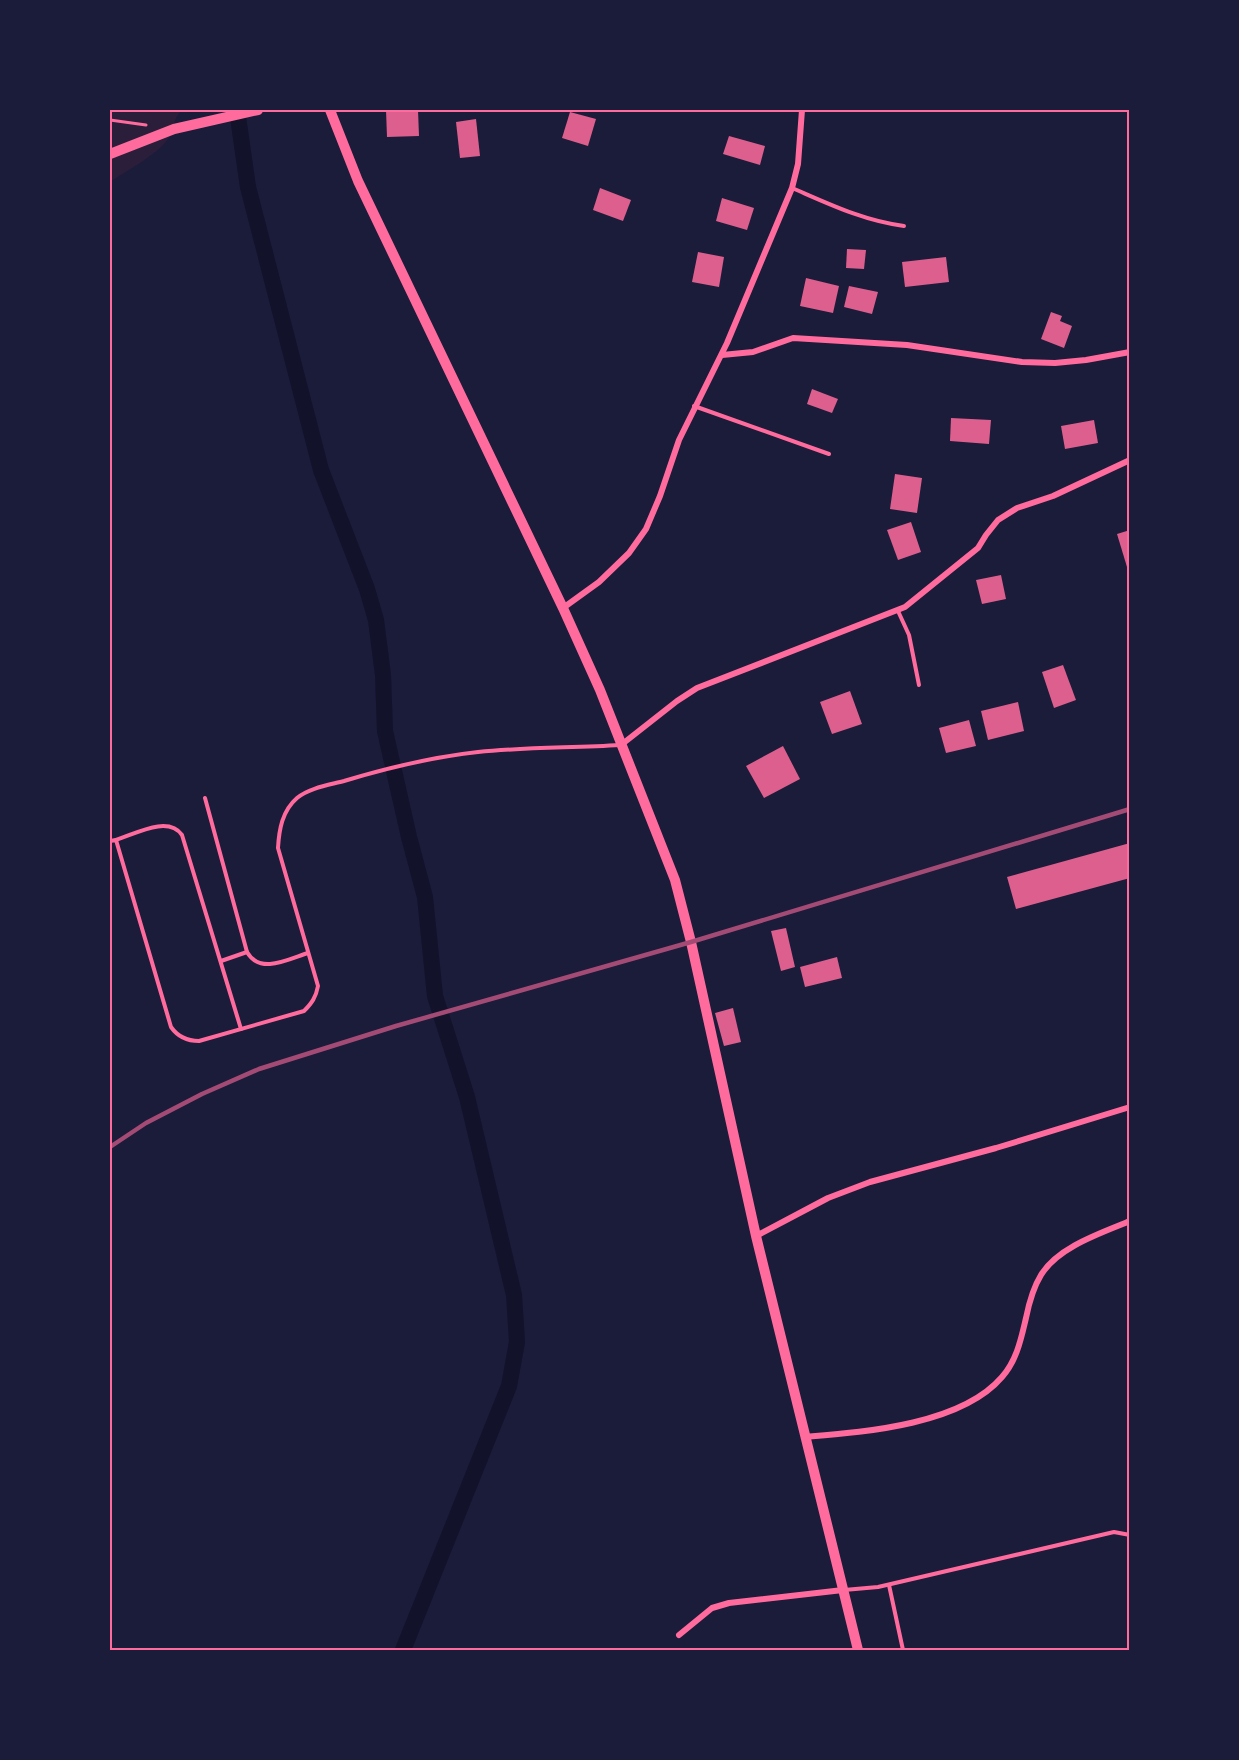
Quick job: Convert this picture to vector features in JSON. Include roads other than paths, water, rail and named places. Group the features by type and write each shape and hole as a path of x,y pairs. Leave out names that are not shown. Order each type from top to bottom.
{"main road":[{"path":"110,154 174,129 258,110"},
{"path":"330,110 358,181 600,690 650,816 680,901 756,1236 858,1650"}],"street":[{"path":"563,608 607,574 629,553 646,529 679,440 694,406 722,355 792,188 798,164 802,110"},
{"path":"722,355 753,352 793,338 907,345 1022,362 1055,363 1130,352"},
{"path":"621,745 697,688 898,611 978,548 998,520 1017,508 1053,496 1130,460"},
{"path":"756,1236 828,1198 870,1182 1007,1145 1130,1107"},
{"path":"804,1437 873,1431 926,1418 966,1404 989,1390 1004,1376 1014,1360 1033,1291 1042,1273 1054,1261 1095,1234 1130,1221"},
{"path":"679,1635 712,1608 729,1602 843,1590"}],"lane":[{"path":"792,188 862,218 904,226"},
{"path":"694,406 829,454"},
{"path":"898,611 909,635 919,685"},
{"path":"116,840 171,1027 179,1036 193,1041 304,1011 316,996 318,986 278,848 279,829 286,812 297,798 311,791 378,771 479,752 621,745"},
{"path":"206,798 247,952 254,961 270,965 308,953"},
{"path":"110,841 165,826 179,831 241,1029"},
{"path":"221,961 247,952"},
{"path":"843,1590 889,1585 1114,1532 1130,1535"},
{"path":"889,1585 903,1650"}],"waterway":[{"path":"237,110 248,187 321,470 367,589 376,620 383,675 385,731 425,897 435,996 467,1097 514,1295 517,1342 509,1386 403,1650"}],"railway":[{"path":"110,1147 146,1123 202,1094 259,1069 396,1026 691,942 1130,809"}]}
